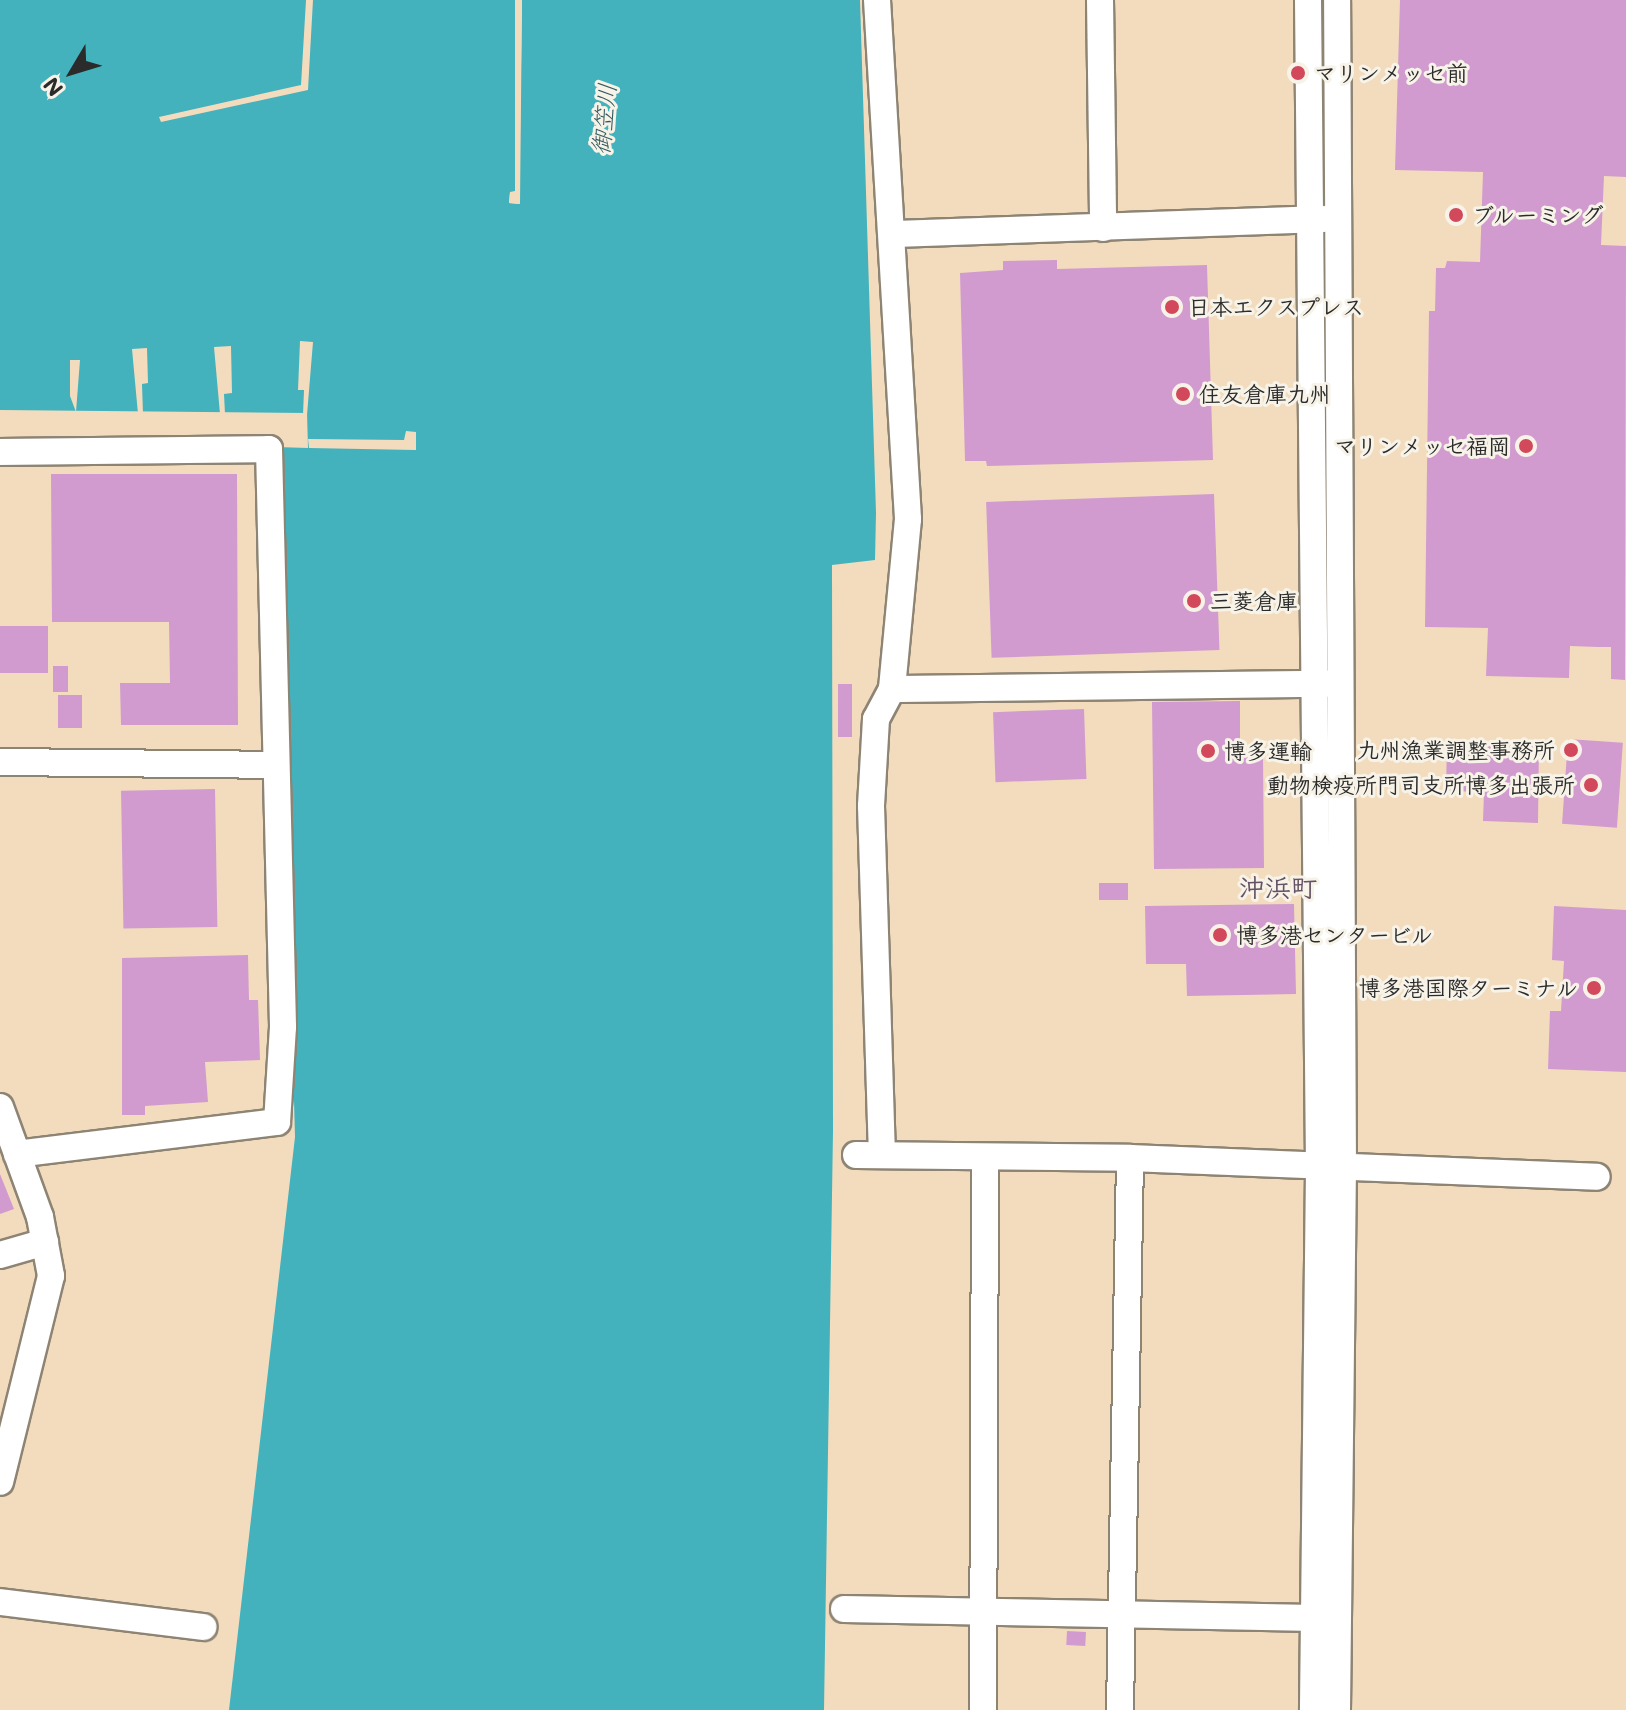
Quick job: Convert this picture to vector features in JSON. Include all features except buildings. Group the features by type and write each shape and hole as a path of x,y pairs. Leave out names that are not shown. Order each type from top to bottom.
{"street":[{"path":"877,0 894,234 908,519 892,689 876,719 871,806 882,1155"},
{"path":"1100,0 1103,228"},
{"path":"1308,0 1323,219 1331,1168 1325,1618 1313,1710"},
{"path":"1323,219 1340,177 1337,0"},
{"path":"894,234 1323,219"},
{"path":"0,452 269,449 274,765 283,1027 277,1122 17,1154"},
{"path":"892,689 1327,684"},
{"path":"0,762 274,765"},
{"path":"0,1107 45,1242 51,1276 0,1482"},
{"path":"856,1155 985,1159 1130,1158 1597,1177"},
{"path":"1120,1710 1130,1158"},
{"path":"983,1710 985,1159"},
{"path":"0,1255 45,1242"},
{"path":"0,1602 203,1627"},
{"path":"844,1609 1124,1617 1325,1618"},
{"path":"1325,1618 1337,1710"}],"water":[{"name":"御笠川","path":"0,0 515,0 515,192 510,192 509,203 519,204 522,0 860,0 876,513 875,560 832,565 833,1131 824,1710 229,1710 295,1137 276,447 308,448 307,413 0,410"}],"pier":[{"path":"306,0 313,0 308,90 161,122 159,117 301,85"},
{"path":"515,0 522,0 520,204 509,203 510,192 515,191"},
{"path":"300,341 313,342 307,415 303,415 304,390 298,390"},
{"path":"231,346 232,393 224,394 225,414 220,414 214,347"},
{"path":"147,348 148,383 142,384 143,414 138,414 132,349"},
{"path":"70,360 80,360 76,412 70,396"},
{"path":"406,431 416,432 416,450 309,448 308,439 404,440"}],"place":[{"name":"マリンメッセ前","path":"1298,73"},
{"name":"ブルーミング","path":"1456,215"},
{"name":"日本エクスプレス","path":"1172,307"},
{"name":"住友倉庫九州","path":"1183,394"},
{"name":"マリンメッセ福岡","path":"1526,446"},
{"name":"三菱倉庫","path":"1194,601"},
{"name":"九州漁業調整事務所","path":"1571,750"},
{"name":"博多運輸","path":"1208,751"},
{"name":"動物検疫所門司支所博多出張所","path":"1591,785"},
{"name":"博多港センタービル","path":"1220,935"},
{"name":"博多港国際ターミナル","path":"1594,988"}],"district":[{"name":"沖浜町","path":"1278,888"}]}
